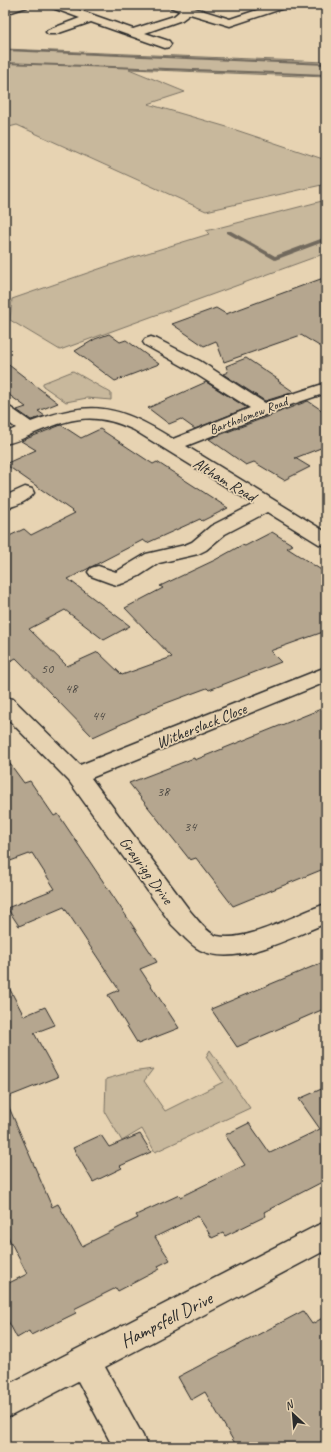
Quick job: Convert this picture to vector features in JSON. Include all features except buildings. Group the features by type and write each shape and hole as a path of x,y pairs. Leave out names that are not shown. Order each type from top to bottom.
{"street":[{"path":"5,11 23,5"},
{"path":"54,5 164,44"},
{"path":"174,5 230,23 278,7"},
{"path":"132,33 178,18 188,10"},
{"path":"52,32 91,18"},
{"path":"151,342 194,366 263,409"},
{"path":"171,354 188,346"},
{"name":"Bartholomew Road","path":"171,446 263,409 326,388"},
{"path":"5,412 29,429"},
{"name":"Altham Road","path":"29,429 72,414 106,414 123,418 136,424 326,540"},
{"path":"5,439 29,429"},
{"path":"11,506 25,493"},
{"path":"98,572 122,586 132,572 153,558 191,550 199,546 218,530 267,504"},
{"name":"Witherslack Close","path":"77,775 326,674"},
{"name":"Grayrigg Drive","path":"9,713 77,775 181,918 194,932 213,944 238,945 268,936 326,913"},
{"name":"Hampsfell Drive","path":"5,1403 326,1236"},
{"path":"84,1361 131,1447"}],"shaded area":[{"path":"5,49 326,62 326,77 129,69 185,92 148,104 227,127 326,160 326,184 206,211 17,125 5,128"},
{"path":"326,200 326,249 324,250 326,253 60,350 10,320 12,299 128,259 209,234 206,231"},
{"path":"73,371 111,393 111,400 87,398 66,402 43,386 43,383"},
{"path":"210,1050 250,1108 155,1152 142,1129 122,1141 105,1112 106,1079 131,1072 153,1069 144,1081 165,1111 223,1082 206,1057"}],"waterway":[{"path":"5,50 326,64"},
{"path":"5,63 326,75"},
{"path":"229,232 275,258 326,239"}]}
